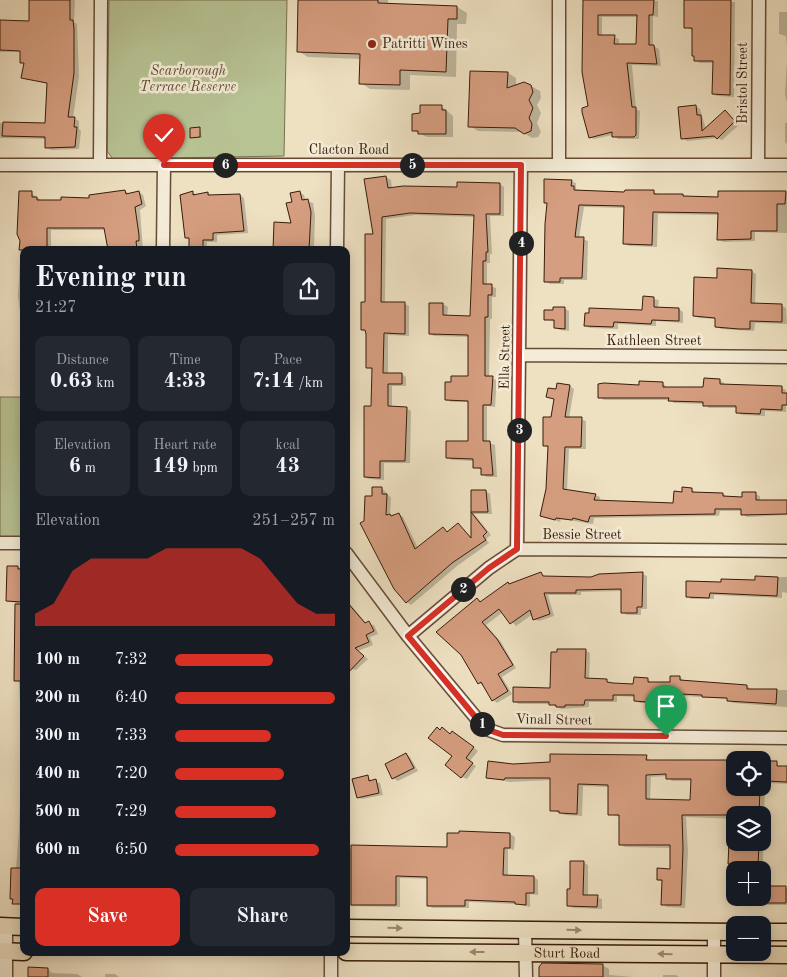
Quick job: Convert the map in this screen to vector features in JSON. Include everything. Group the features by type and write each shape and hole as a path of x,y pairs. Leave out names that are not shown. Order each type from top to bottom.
{"main road":[{"path":"3,926 20,926"},
{"name":"Sturt Road","path":"350,928 726,932"},
{"path":"771,932 787,932"},
{"path":"3,952 20,952"},
{"name":"Sturt Road","path":"350,952 787,955"}],"street":[{"path":"100,0 100,165"},
{"path":"559,0 559,165"},
{"name":"Bristol Street","path":"758,165 759,0"},
{"name":"Clacton Road","path":"0,165 787,165"},
{"path":"163,246 164,165"},
{"path":"337,246 338,165"},
{"name":"Ella Street","path":"517,549 521,355 521,165"},
{"name":"Kathleen Street","path":"521,355 787,357"},
{"path":"0,543 20,543"},
{"path":"408,636 489,568 517,549"},
{"name":"Bessie Street","path":"517,549 787,551"},
{"name":"Vinall Street","path":"350,558 408,636 477,719 489,730 503,735 787,738"},
{"path":"3,926 3,952 6,977"},
{"path":"525,929 526,977"},
{"path":"714,932 714,977"},
{"path":"331,956 331,977"}],"green space":[{"name":"Scarborough Terrace Reserve","path":"109,0 287,0 284,156 113,159 107,151"},
{"path":"0,397 20,397 20,543 0,542"}],"building":[{"path":"29,0 70,0 70,20 73,20 74,29 74,73 68,117 75,117 74,127 77,127 75,147 45,148 45,137 2,136 3,122 45,123 47,83 21,78 24,63 20,63 20,51 0,50 0,20 29,21"},
{"name":"Patritti Wines","path":"298,0 378,0 378,3 457,6 457,19 448,19 446,72 400,70 400,85 359,84 360,54 297,52"},
{"path":"583,0 654,0 653,15 649,15 649,45 654,45 657,64 627,63 632,107 636,107 636,135 634,137 612,137 612,132 589,138 582,112 582,108 588,106 582,72","holes":["598,15 637,15 636,44 614,44 615,35 598,35"]},
{"path":"684,0 731,0 730,95 712,94 713,61 694,61 694,56 692,56 692,28 684,28"},
{"path":"470,71 508,72 507,88 524,82 531,85 533,92 529,100 533,108 529,118 532,124 531,131 524,134 515,128 468,127"},
{"path":"420,105 442,105 442,110 446,110 446,134 418,134 418,131 412,131 412,114 420,113"},
{"path":"696,105 697,115 701,115 702,131 725,110 735,121 717,139 714,136 681,139 678,107"},
{"path":"160,118 169,122 164,130 155,126"},
{"path":"200,127 200,137 190,138 190,128"},
{"path":"386,176 388,188 403,186 457,187 457,182 500,183 500,214 486,214 488,252 486,252 486,261 483,261 483,284 492,284 492,295 488,295 488,317 485,317 485,376 493,376 491,405 483,405 483,441 490,441 493,475 481,475 481,468 473,468 473,459 446,458 446,441 468,441 468,401 445,400 445,382 451,382 451,376 468,376 468,335 429,334 429,303 443,303 443,315 470,316 474,215 410,213 382,217 381,302 405,302 405,334 384,333 383,373 402,373 402,384 388,384 388,406 407,407 405,461 380,461 380,478 364,477 364,406 371,406 372,368 366,368 366,334 365,330 361,330 361,302 365,302 365,234 373,234 364,179"},
{"path":"544,179 572,180 571,186 574,186 574,190 624,192 625,190 654,190 654,194 683,194 683,196 718,197 718,191 786,191 785,204 777,204 777,231 751,231 751,239 717,240 718,213 653,212 652,245 623,244 624,206 579,205 575,237 584,237 582,278 560,278 560,282 544,282 547,203 544,203"},
{"path":"125,190 126,194 139,191 142,204 135,207 139,235 139,241 136,241 137,246 107,246 104,228 47,228 47,246 20,246 19,250 20,241 17,234 19,191 32,191 32,197 37,197 37,200 61,200 61,197 89,198 89,195"},
{"path":"193,191 193,195 208,192 208,195 240,194 244,231 213,233 213,240 203,240 203,246 189,246 189,238 185,238 180,195"},
{"path":"300,191 302,200 308,199 311,212 309,246 273,246 274,222 291,223 286,203 292,202 290,193"},
{"path":"717,268 752,270 751,303 782,304 782,322 750,321 750,329 739,329 715,327 715,318 693,316 694,277 717,278"},
{"path":"643,296 654,297 654,307 679,308 679,321 652,320 651,324 614,322 613,327 584,326 585,313 589,313 589,308 642,310"},
{"path":"553,307 565,307 565,329 554,328 554,320 544,320 544,310 553,310"},
{"path":"704,378 720,379 720,384 782,386 782,393 787,393 787,405 782,405 782,410 761,409 760,414 736,413 736,406 703,406 703,402 668,401 669,398 598,398 598,384 639,385 639,381 663,382 663,387 703,387"},
{"path":"557,383 570,385 565,417 582,417 581,447 565,447 563,489 596,494 594,500 673,503 674,491 682,492 682,487 692,488 692,492 723,493 723,496 742,497 742,492 756,492 756,500 787,500 787,514 741,515 741,509 715,509 715,514 590,516 588,522 573,518 572,520 556,518 555,520 540,516 546,489 548,446 543,446 543,417 551,417 554,399 546,397 548,388 556,389"},
{"path":"372,487 382,487 382,494 387,494 386,515 390,514 391,516 399,513 415,549 443,527 447,532 458,523 471,538 471,512 487,532 483,536 486,540 452,563 406,603 394,589 360,523 364,521 365,496 372,496"},
{"path":"471,490 486,490 488,512 471,512"},
{"path":"7,566 18,566 18,569 20,569 20,602 6,601"},
{"path":"541,572 543,576 591,577 599,574 643,572 642,607 637,607 637,613 621,613 621,589 576,590 576,593 544,593 550,614 533,620 530,610 510,624 499,609 482,622 497,639 513,665 498,674 508,691 492,701 481,682 478,684 461,655 436,632 477,598 480,602 508,582 509,584"},
{"path":"755,576 778,577 777,596 710,593 709,598 686,597 686,581 721,582 721,579 755,580"},
{"path":"15,604 20,604 20,681 14,681"},
{"path":"350,606 365,623 369,621 374,631 366,635 369,642 355,648 364,656 350,671"},
{"path":"557,649 586,649 585,678 607,679 607,682 633,684 634,677 648,678 648,682 670,682 670,676 680,676 680,680 747,685 747,689 777,689 776,704 727,701 727,698 680,694 680,699 647,698 647,702 634,701 634,695 613,695 613,700 585,700 584,705 565,705 565,707 549,705 549,702 513,702 513,687 550,688 551,652 557,652"},
{"path":"437,727 440,730 442,727 450,734 452,731 474,747 466,758 473,763 461,778 445,765 452,756 428,738"},
{"path":"406,753 414,768 392,779 385,764"},
{"path":"550,754 647,755 646,760 726,760 726,796 760,796 759,806 726,806 726,815 682,815 681,905 661,905 662,880 657,880 657,868 670,869 670,845 619,845 619,815 608,815 608,785 578,784 577,814 559,813 559,811 550,811 550,778 505,778 504,780 486,778 488,761 513,764 550,762","holes":["666,774 666,779 691,779 690,800 646,799 646,775"]},
{"path":"771,761 777,761 777,766 787,766 787,782 771,781"},
{"path":"368,775 369,781 376,779 379,793 357,798 352,779"},
{"path":"459,831 510,833 510,848 504,848 503,875 534,876 534,893 526,893 526,905 515,904 515,902 465,900 465,906 427,906 427,877 396,876 396,905 351,905 351,845 447,847 447,833 459,833"},
{"path":"729,851 759,851 758,861 728,861"},
{"path":"570,861 584,861 583,895 598,895 597,907 567,906 567,889 570,889"},
{"path":"11,868 20,868 20,904 12,904 13,899 10,899"},
{"path":"771,886 786,886 786,903 771,903"},
{"path":"542,963 603,964 603,977 539,977 539,967"},
{"path":"28,967 48,968 48,977 28,977"}],"place":[{"name":"Patritti Wines","path":"372,44"}],"route":[{"path":"164,165 521,165 521,355 517,549 489,568 408,636 477,719 489,730 503,735 666,736"}]}
